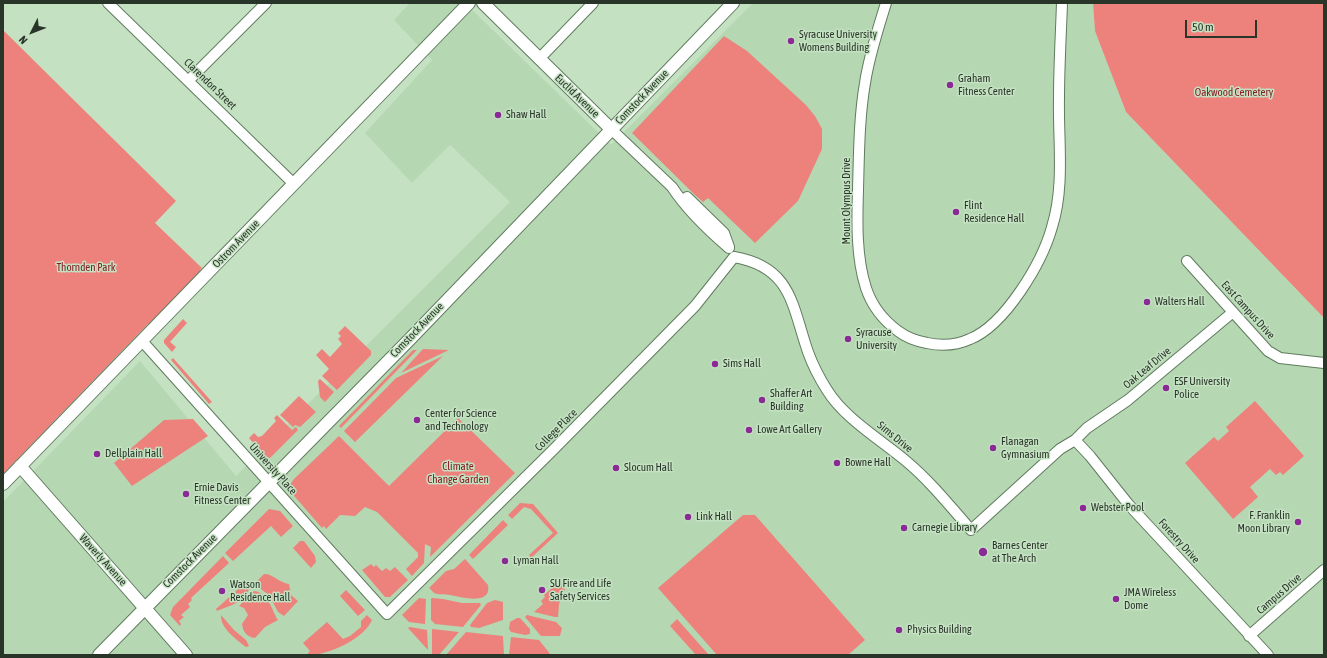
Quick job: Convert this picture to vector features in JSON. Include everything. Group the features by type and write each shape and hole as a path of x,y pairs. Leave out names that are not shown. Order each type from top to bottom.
{"street":[{"name":"Clarendon Street","path":"108,3 189,80 294,184"},
{"path":"189,80 266,3"},
{"name":"Ostrom Avenue","path":"3,484 468,3"},
{"name":"Euclid Avenue","path":"483,3 672,187 680,199 712,233 729,248 734,257"},
{"path":"539,59 593,3"},
{"name":"Comstock Avenue","path":"99,655 486,260 733,3"},
{"name":"Mount Olympus Drive","path":"886,3 865,82 861,116 858,242 866,288 880,315 906,337 937,344 952,344 972,339 986,329 1024,288 1040,258 1052,229 1058,205 1060,169 1059,98 1062,3"},
{"name":"Sims Drive","path":"734,257 756,263 770,270 778,278 787,289 808,354 828,392 851,416 907,462 931,485 971,530 1060,449 1075,440"},
{"name":"College Place","path":"387,614 552,451 695,306 734,257"},
{"name":"East Campus Drive","path":"1186,261 1268,350 1280,358 1324,363"},
{"name":"Oak Leaf Drive","path":"1075,440 1087,428 1128,400 1233,312"},
{"name":"University Place","path":"142,341 387,614"},
{"name":"Forestry Drive","path":"1075,440 1130,505 1268,655"},
{"name":"Waverly Avenue","path":"20,466 186,655"},
{"name":"Campus Drive","path":"1249,636 1324,570"}],"shaded area":[{"name":"Syracuse University","path":"410,3 465,3 611,145 753,3 1093,3 1095,31 1126,112 1324,318 1324,655 3,655 3,502 140,361 236,476 510,202 450,145 412,183 365,133 432,60 394,20"}],"green space":[{"name":"Oakwood Cemetery","path":"1093,3 1324,3 1324,318 1126,112 1095,31"},
{"name":"Thornden Park","path":"3,30 176,201 155,223 202,268 200,270 202,271 149,325 148,324 3,474"},
{"path":"724,36 747,51 806,105 815,116 822,129 822,149 798,201 755,243 708,198 703,202 695,195 632,133"},
{"path":"183,319 187,323 170,342 176,347 172,352 164,343 164,340"},
{"path":"345,326 371,351 371,355 337,390 322,376 329,369 316,355 322,349 330,357 342,344 338,339 341,336 338,333"},
{"path":"423,349 449,350 401,373"},
{"path":"413,350 417,350 341,428 339,426"},
{"path":"443,356 355,442 344,431 396,378"},
{"path":"173,358 212,402 209,404 171,360"},
{"path":"320,379 334,392 325,402 320,397 318,381"},
{"path":"299,396 316,412 300,427 295,425 293,427 280,415"},
{"path":"1255,401 1304,456 1283,475 1280,472 1276,475 1270,469 1250,487 1258,497 1233,519 1185,463 1214,437 1218,441 1229,431 1226,427"},
{"path":"277,415 292,430 296,427 298,430 270,458 265,457 249,438 254,433 258,437 262,436 276,421 274,418"},
{"name":"Climate Change Garden","path":"458,418 515,473 430,557 431,547 425,544 424,563 412,576 406,569 418,557 418,553 377,512 365,507 355,516 340,515 326,529 324,526 322,528 289,490 289,486 294,479 339,436 389,486"},
{"path":"193,419 208,436 132,486 114,463 164,420"},
{"path":"520,503 533,504 558,533 531,558 529,555 553,533 531,509 524,507 512,519 508,515"},
{"path":"269,509 280,511 293,526 281,537 271,526 233,561 225,553"},
{"path":"743,515 755,515 865,640 848,655 717,655 658,588"},
{"path":"503,520 508,525 473,559 469,555"},
{"path":"300,541 304,541 315,556 316,562 311,568 293,548"},
{"path":"223,556 229,563 191,598 192,600 188,604 190,607 181,615 184,617 179,621 181,624 180,626 170,615 173,607"},
{"path":"465,559 488,585 488,592 485,596 475,599 436,594 429,588 446,571 454,569"},
{"path":"371,564 374,567 376,565 382,571 386,568 390,571 395,567 408,580 390,597 385,597 362,570"},
{"path":"264,574 270,575 281,582 289,584 291,595 298,601 284,616 278,612 269,595 258,587 257,581"},
{"path":"560,581 565,589 559,604 558,617 534,612 543,604 541,601 545,597 544,595"},
{"path":"246,582 249,587 248,592 241,600 217,611 216,609"},
{"path":"346,590 365,610 358,616 340,596"},
{"path":"254,591 259,592 266,598 278,620 265,627 255,638 250,637 244,632 242,624 248,615 244,608 239,606"},
{"path":"419,598 426,599 425,624 409,622 402,615"},
{"path":"432,598 462,603 480,603 481,605 463,627 435,624 431,620"},
{"path":"495,600 503,602 503,620 479,628 471,627 470,625 487,603"},
{"path":"221,615 234,630 246,640 249,646 246,647 226,629 221,620"},
{"path":"367,615 372,620 368,627 354,639 335,649 309,655 308,653 310,651 303,643 327,622 343,639 350,636 361,627 361,621"},
{"path":"527,615 556,622 562,628 560,636 541,636 525,617"},
{"path":"520,618 530,629 530,634 525,635 511,632 509,629 510,622"},
{"path":"677,619 709,655 696,655 670,626"},
{"path":"410,627 427,630 428,650 408,628"},
{"path":"432,629 459,632 439,655 432,655"},
{"path":"466,632 503,636 504,655 446,655"},
{"path":"511,637 539,640 551,655 509,655"}],"place":[{"name":"Syracuse University Womens Building","path":"791,41"},
{"name":"Graham Fitness Center","path":"950,85"},
{"name":"Shaw Hall","path":"498,115"},
{"name":"Flint Residence Hall","path":"956,212"},
{"name":"Walters Hall","path":"1147,302"},
{"name":"Syracuse University","path":"848,339"},
{"name":"Sims Hall","path":"715,364"},
{"name":"ESF University Police","path":"1166,388"},
{"name":"Shaffer Art Building","path":"762,400"},
{"name":"Center for Science and Technology","path":"417,420"},
{"name":"Lowe Art Gallery","path":"749,430"},
{"name":"Flanagan Gymnasium","path":"993,448"},
{"name":"Dellplain Hall","path":"97,454"},
{"name":"Bowne Hall","path":"837,463"},
{"name":"Slocum Hall","path":"616,468"},
{"name":"Ernie Davis Fitness Center","path":"186,494"},
{"name":"Webster Pool","path":"1083,508"},
{"name":"Link Hall","path":"688,517"},
{"name":"F. Franklin Moon Library","path":"1298,522"},
{"name":"Carnegie Library","path":"904,528"},
{"name":"Barnes Center at The Arch","path":"983,552"},
{"name":"Lyman Hall","path":"505,561"},
{"name":"SU Fire and Life Safety Services","path":"542,590"},
{"name":"Watson Residence Hall","path":"222,591"},
{"name":"JMA Wireless Dome","path":"1116,599"},
{"name":"Physics Building","path":"899,630"}]}
